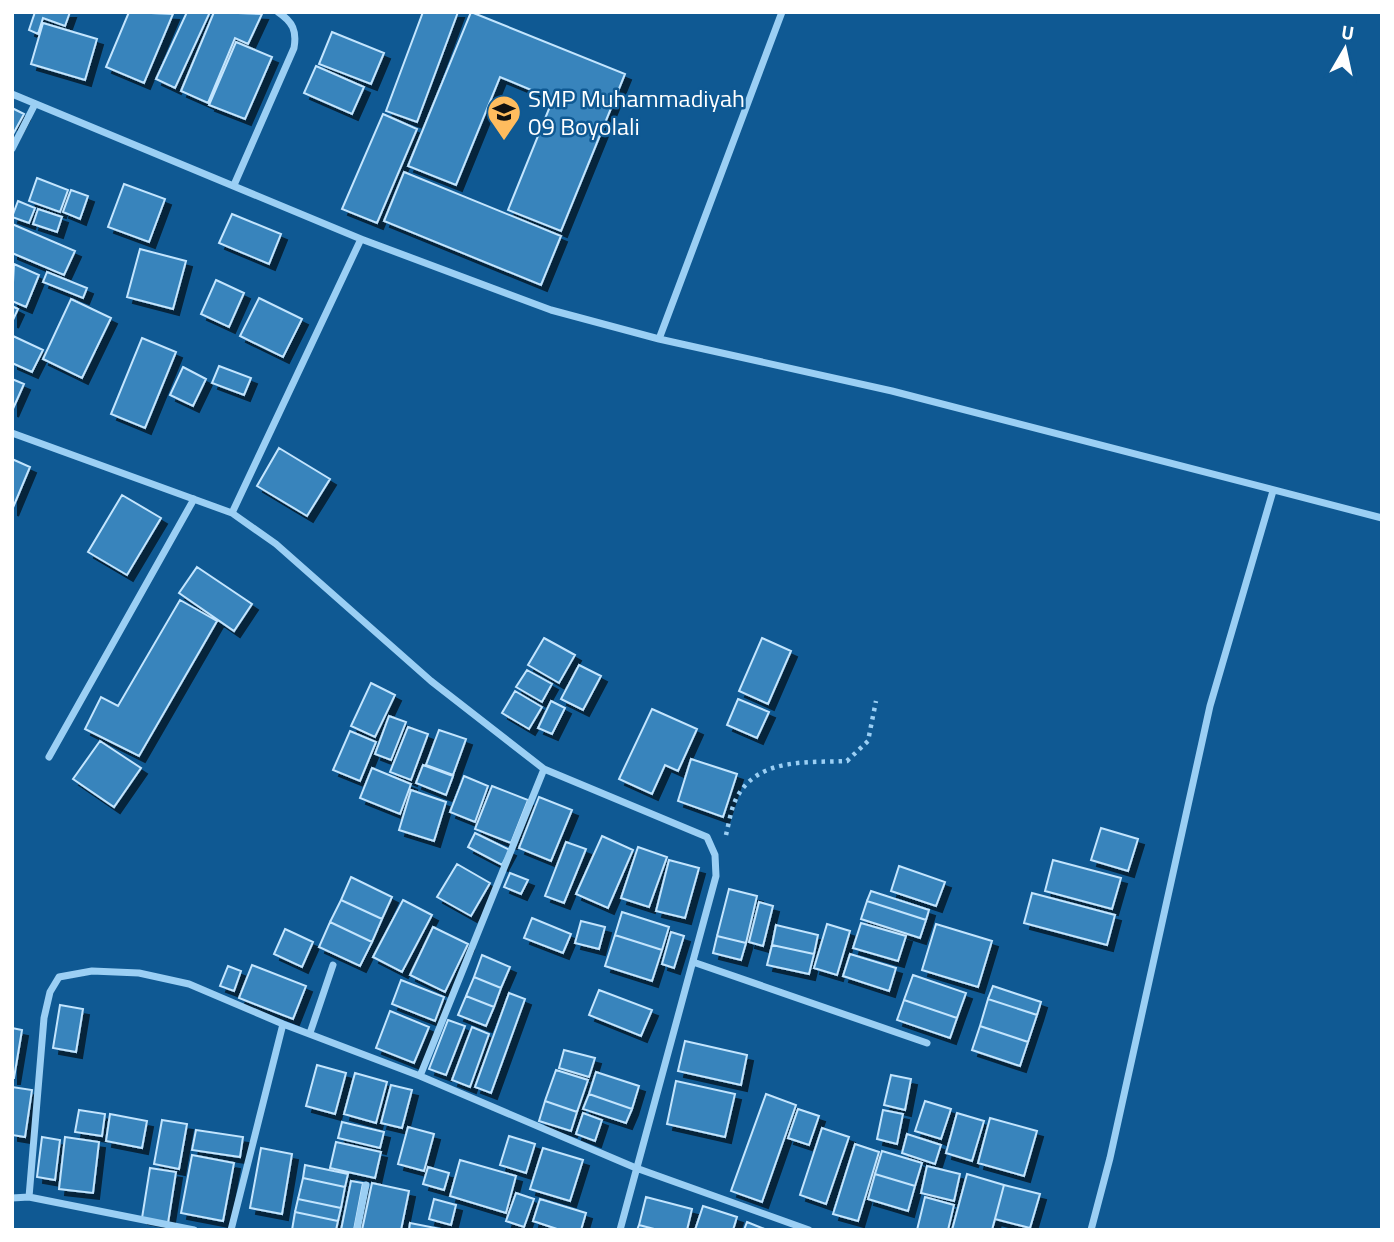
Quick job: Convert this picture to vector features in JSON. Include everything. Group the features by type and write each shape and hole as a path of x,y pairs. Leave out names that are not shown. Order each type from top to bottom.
{"street":[{"path":"234,184 294,48 295,30 289,19 278,12"},
{"path":"659,339 782,12"},
{"path":"12,94 361,239 521,301 659,339 892,391 1382,517"},
{"path":"12,149 34,104"},
{"path":"232,513 361,239"},
{"path":"12,433 232,513 276,544 431,681 544,769 706,837 715,855 716,876 621,1230"},
{"path":"1091,1230 1110,1158 1210,706 1273,491"},
{"path":"49,757 194,499"},
{"path":"419,1076 544,769"},
{"path":"693,962 927,1043"},
{"path":"310,1033 333,965"},
{"path":"29,1197 44,1018 50,992 59,977 92,971 152,976 189,984 283,1024 419,1076 636,1168 808,1230"},
{"path":"231,1230 283,1024"},
{"path":"357,1230 366,1185"},
{"path":"12,1198 29,1197 194,1230"}],"path":[{"path":"726,838 736,799 749,779 787,762 847,761 868,741 876,701"}],"building":[{"path":"35,12 70,12 65,26 43,18 38,34 29,30"},
{"path":"129,12 173,14 144,83 106,67"},
{"path":"187,12 210,12 175,88 156,79"},
{"path":"214,12 262,14 248,44 235,38 208,103 181,91"},
{"path":"423,12 458,12 417,122 386,111"},
{"path":"471,12 625,74 561,231 508,210 553,99 500,77 456,185 408,166"},
{"path":"43,23 97,39 85,80 31,64"},
{"path":"332,32 384,53 371,84 319,64"},
{"path":"236,42 272,57 245,119 209,105"},
{"path":"316,66 364,87 352,114 304,93"},
{"path":"12,108 24,114 12,136"},
{"path":"383,114 417,129 377,223 342,209"},
{"path":"404,172 561,236 541,285 384,221"},
{"path":"37,178 68,190 60,212 29,201"},
{"path":"124,184 165,199 149,242 108,227"},
{"path":"71,190 88,196 80,219 63,212"},
{"path":"18,201 35,208 29,223 12,217"},
{"path":"38,209 62,217 57,232 33,224"},
{"path":"232,214 281,234 269,264 219,243"},
{"path":"12,224 75,251 64,275 12,253"},
{"path":"140,249 186,261 173,309 127,297"},
{"path":"14,264 39,275 26,307 12,301"},
{"path":"47,272 87,288 83,298 43,282"},
{"path":"216,280 244,293 229,327 201,314"},
{"path":"259,298 302,319 283,357 240,336"},
{"path":"71,299 111,318 82,378 43,359"},
{"path":"12,306 18,309 12,322"},
{"path":"13,336 43,350 32,372 12,363"},
{"path":"142,338 176,352 145,428 111,414"},
{"path":"219,366 251,378 244,395 212,383"},
{"path":"183,367 206,379 193,406 170,395"},
{"path":"12,379 24,384 12,411"},
{"path":"279,448 330,479 307,516 257,486"},
{"path":"12,459 30,467 12,510"},
{"path":"122,495 161,518 127,575 88,552"},
{"path":"197,567 252,604 234,631 179,593"},
{"path":"180,600 217,621 139,756 85,729 101,697 118,706"},
{"path":"544,638 575,655 559,683 528,665"},
{"path":"762,638 791,651 768,704 739,691"},
{"path":"579,665 601,676 583,710 561,699"},
{"path":"527,670 552,684 542,702 516,687"},
{"path":"371,683 395,695 375,737 351,726"},
{"path":"515,691 542,707 529,729 502,713"},
{"path":"738,699 769,712 757,738 727,725"},
{"path":"551,701 565,708 552,734 538,728"},
{"path":"652,709 697,729 678,771 665,765 652,794 619,779"},
{"path":"389,716 406,722 391,760 375,754"},
{"path":"408,727 428,734 411,780 390,772"},
{"path":"439,730 466,739 453,775 426,765"},
{"path":"350,731 376,742 360,781 333,770"},
{"path":"100,741 141,768 114,807 73,779"},
{"path":"691,759 737,774 723,817 678,801"},
{"path":"423,765 453,776 446,795 416,783"},
{"path":"372,768 411,784 400,814 360,798"},
{"path":"464,776 488,786 475,822 450,812"},
{"path":"492,786 528,800 511,843 475,829"},
{"path":"411,790 446,802 434,841 399,830"},
{"path":"539,797 572,810 551,861 519,848"},
{"path":"1101,828 1138,839 1128,871 1091,860"},
{"path":"475,833 510,850 502,865 468,847"},
{"path":"602,836 633,850 608,908 576,894"},
{"path":"566,842 586,849 564,903 545,896"},
{"path":"638,847 667,857 649,907 621,898"},
{"path":"669,860 699,868 685,918 656,911"},
{"path":"1053,860 1121,878 1112,909 1045,891"},
{"path":"457,864 490,883 471,916 437,897"},
{"path":"899,866 945,882 936,906 891,891"},
{"path":"510,873 528,880 521,894 504,887"},
{"path":"351,877 392,897 382,919 341,900"},
{"path":"729,889 757,896 746,943 717,936"},
{"path":"871,891 929,910 926,920 867,901"},
{"path":"1032,893 1115,915 1107,945 1024,923"},
{"path":"341,900 382,919 372,942 330,922"},
{"path":"403,900 432,915 402,972 373,957"},
{"path":"867,901 926,920 920,938 861,919"},
{"path":"759,902 773,906 763,946 749,942"},
{"path":"622,912 669,927 662,950 615,935"},
{"path":"532,918 571,934 563,953 524,938"},
{"path":"581,921 605,927 599,949 575,943"},
{"path":"330,922 372,942 360,966 319,947"},
{"path":"861,923 906,936 898,961 853,948"},
{"path":"827,924 850,931 837,975 814,968"},
{"path":"936,924 992,941 978,987 922,970"},
{"path":"776,925 818,935 814,954 772,945"},
{"path":"433,927 468,944 445,992 410,975"},
{"path":"285,929 313,942 302,967 274,954"},
{"path":"671,932 684,936 674,968 662,964"},
{"path":"615,935 662,950 652,981 605,966"},
{"path":"717,936 746,943 741,960 713,953"},
{"path":"772,945 814,954 809,974 767,965"},
{"path":"850,954 896,968 889,991 843,976"},
{"path":"482,955 510,967 501,988 474,977"},
{"path":"252,965 306,986 293,1019 239,998"},
{"path":"228,966 241,971 234,991 220,986"},
{"path":"913,975 966,993 957,1018 904,1000"},
{"path":"474,977 501,988 494,1007 466,996"},
{"path":"401,980 444,997 435,1021 392,1004"},
{"path":"993,986 1041,1002 1037,1015 988,999"},
{"path":"599,990 652,1010 641,1036 589,1015"},
{"path":"509,993 525,999 491,1093 475,1087"},
{"path":"466,996 494,1007 486,1026 458,1015"},
{"path":"988,999 1037,1015 1028,1042 980,1026"},
{"path":"904,1000 957,1018 950,1038 897,1020"},
{"path":"60,1005 83,1009 76,1052 53,1048"},
{"path":"390,1011 429,1027 414,1063 376,1048"},
{"path":"448,1020 465,1026 446,1075 429,1069"},
{"path":"980,1026 1028,1042 1020,1066 972,1050"},
{"path":"472,1027 489,1034 470,1087 452,1080"},
{"path":"12,1028 22,1030 14,1078 12,1078"},
{"path":"685,1041 747,1055 741,1085 678,1071"},
{"path":"564,1050 595,1058 589,1077 559,1068"},
{"path":"317,1065 346,1073 335,1114 306,1106"},
{"path":"556,1070 588,1080 577,1112 545,1101"},
{"path":"596,1072 639,1086 632,1109 589,1094"},
{"path":"355,1073 387,1082 376,1123 344,1114"},
{"path":"891,1075 911,1079 905,1110 884,1105"},
{"path":"676,1081 735,1094 725,1137 667,1124"},
{"path":"391,1085 412,1090 402,1128 381,1123"},
{"path":"12,1087 32,1090 25,1137 12,1135"},
{"path":"589,1094 632,1109 626,1123 583,1109"},
{"path":"766,1094 796,1105 762,1202 731,1191"},
{"path":"545,1101 577,1112 571,1131 539,1121"},
{"path":"925,1101 951,1109 941,1139 915,1131"},
{"path":"798,1109 819,1116 809,1145 788,1138"},
{"path":"79,1110 105,1114 102,1136 75,1132"},
{"path":"883,1110 903,1114 897,1144 877,1139"},
{"path":"583,1113 602,1120 595,1141 576,1134"},
{"path":"957,1113 984,1121 972,1161 946,1153"},
{"path":"110,1114 147,1121 142,1148 106,1141"},
{"path":"990,1118 1037,1131 1024,1176 978,1163"},
{"path":"162,1120 187,1124 179,1169 154,1164"},
{"path":"342,1122 384,1132 380,1148 338,1138"},
{"path":"408,1127 434,1134 424,1171 398,1164"},
{"path":"822,1128 849,1137 826,1204 800,1195"},
{"path":"196,1130 243,1137 240,1157 192,1150"},
{"path":"907,1134 941,1145 935,1164 902,1153"},
{"path":"509,1136 535,1144 526,1173 500,1165"},
{"path":"42,1137 60,1140 55,1180 37,1177"},
{"path":"65,1137 99,1142 93,1193 59,1189"},
{"path":"336,1142 381,1152 375,1178 330,1168"},
{"path":"855,1144 879,1152 858,1221 833,1214"},
{"path":"261,1148 292,1154 282,1214 250,1208"},
{"path":"543,1148 583,1160 570,1201 530,1189"},
{"path":"882,1151 922,1163 915,1186 875,1174"},
{"path":"192,1155 234,1163 223,1221 181,1213"},
{"path":"460,1160 516,1176 506,1213 450,1196"},
{"path":"305,1165 348,1174 345,1187 303,1178"},
{"path":"927,1166 960,1174 954,1201 921,1193"},
{"path":"428,1167 449,1173 444,1190 423,1184"},
{"path":"150,1168 176,1172 168,1223 142,1218"},
{"path":"875,1174 915,1186 908,1211 868,1199"},
{"path":"967,1174 1004,1185 992,1230 952,1230"},
{"path":"303,1178 345,1187 341,1208 298,1199"},
{"path":"351,1181 363,1183 354,1230 341,1230"},
{"path":"372,1183 409,1191 401,1230 362,1230"},
{"path":"1004,1185 1040,1194 1030,1228 995,1219"},
{"path":"516,1193 534,1199 524,1227 506,1221"},
{"path":"646,1197 692,1209 687,1230 658,1230 639,1225"},
{"path":"925,1197 954,1205 948,1230 917,1230"},
{"path":"298,1199 341,1208 338,1221 295,1212"},
{"path":"434,1199 456,1205 451,1225 429,1219"},
{"path":"540,1199 586,1213 581,1230 560,1230 533,1221"},
{"path":"703,1206 737,1217 733,1230 695,1230"},
{"path":"295,1212 338,1221 336,1230 292,1230"},
{"path":"747,1222 767,1230 744,1230"},
{"path":"410,1223 441,1229 409,1230"},
{"path":"639,1225 658,1230 637,1230"}],"place":[{"name":"SMP Muhammadiyah 09 Boyolali","path":"504,142"}]}
